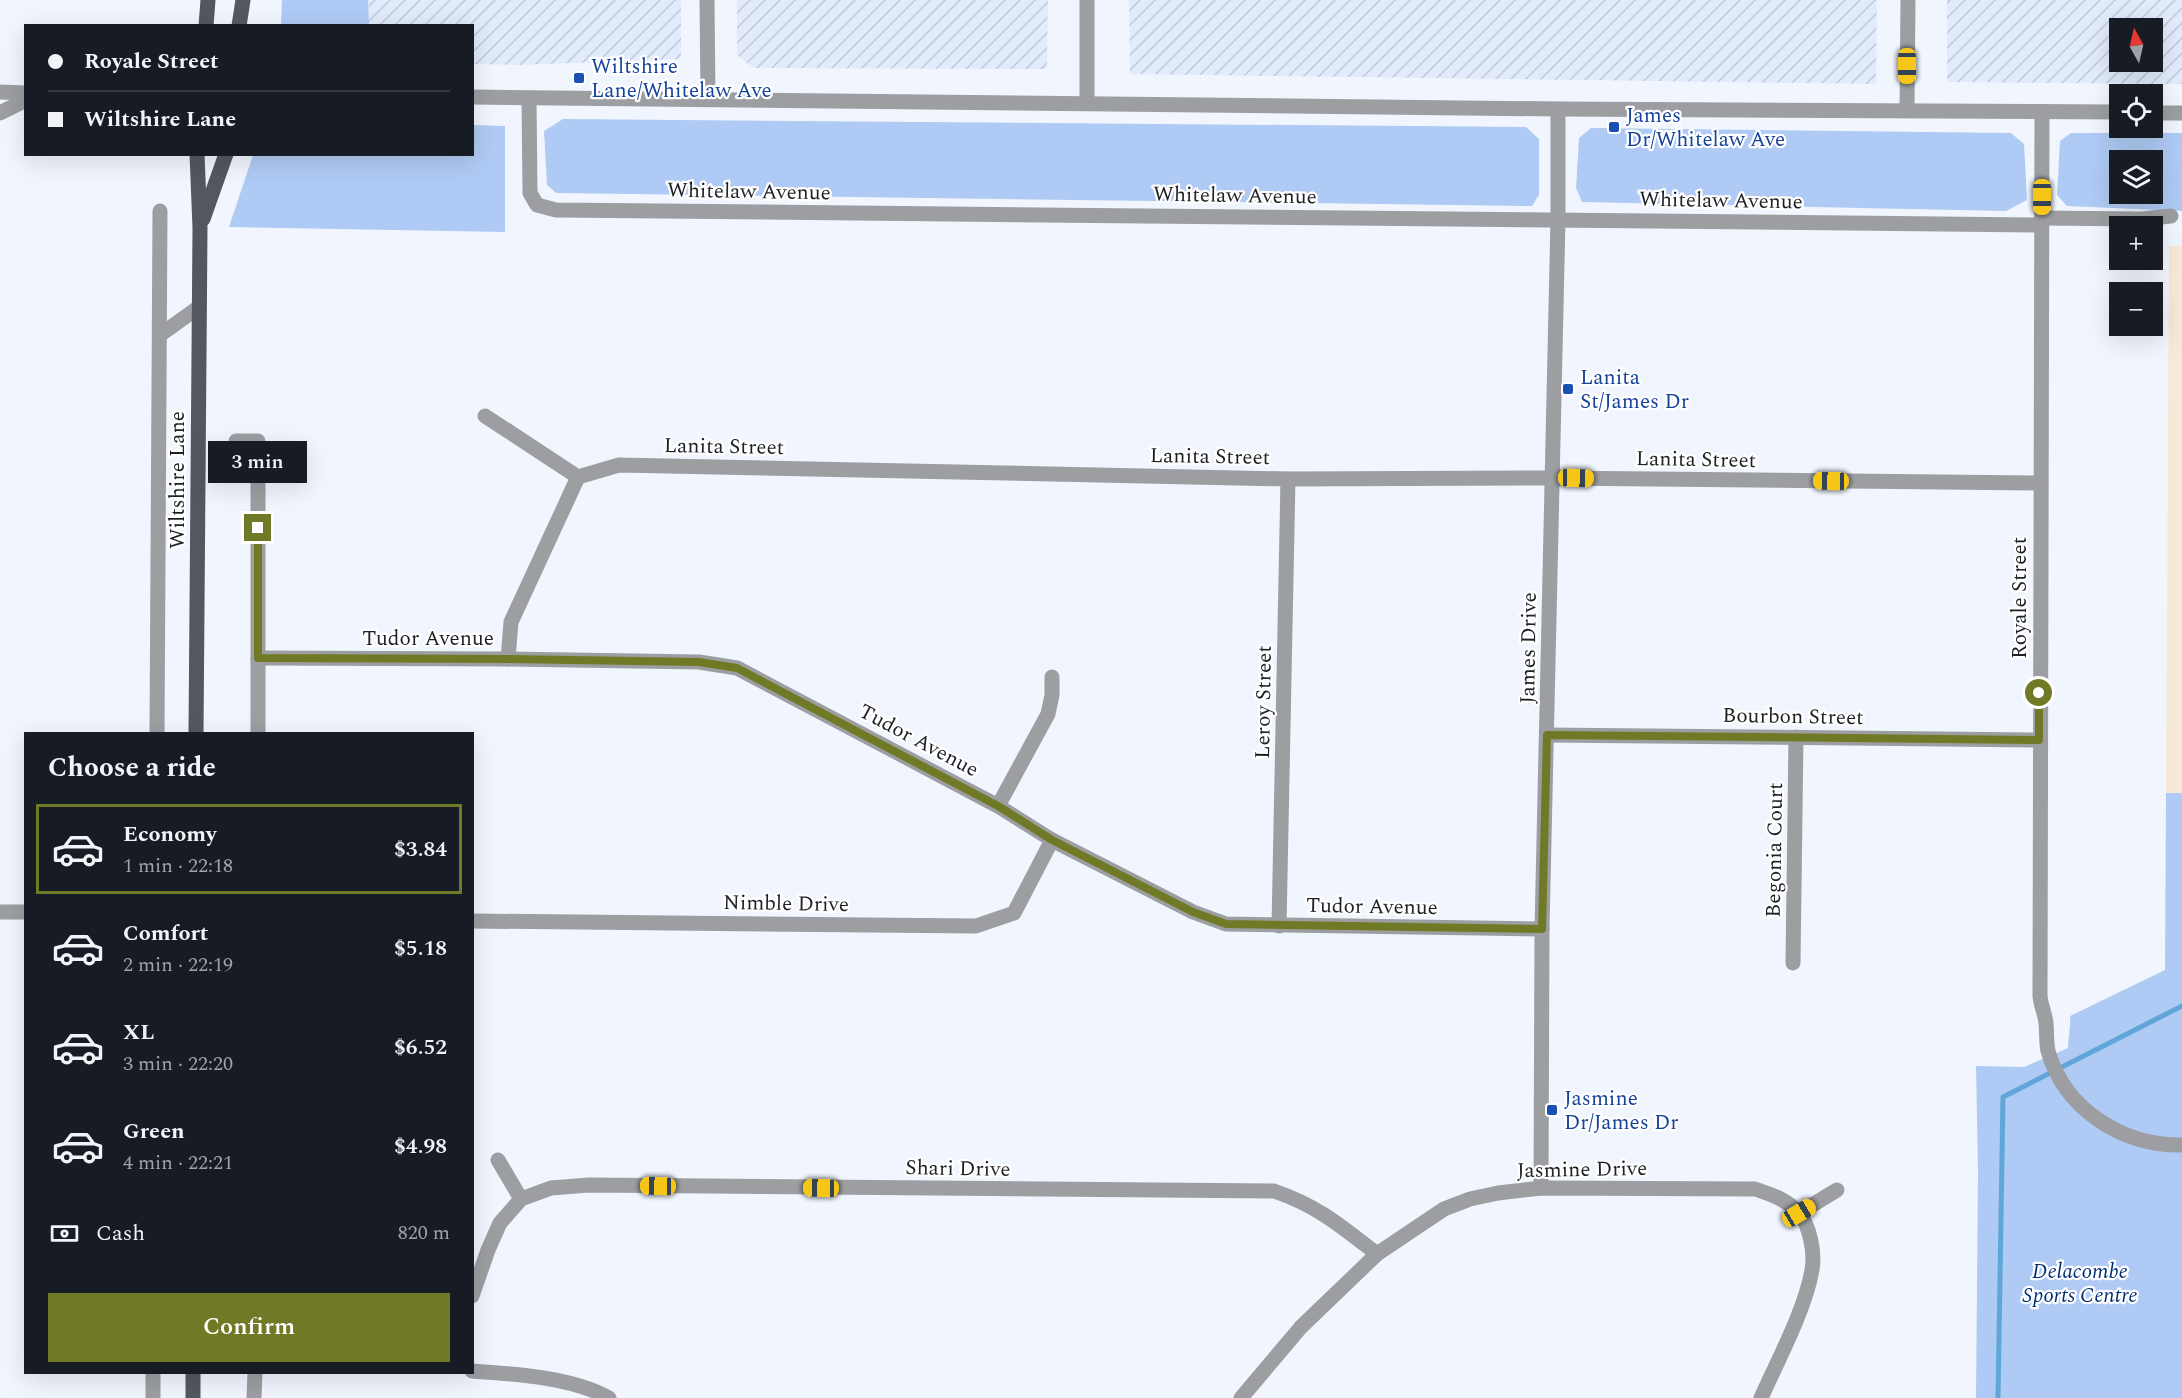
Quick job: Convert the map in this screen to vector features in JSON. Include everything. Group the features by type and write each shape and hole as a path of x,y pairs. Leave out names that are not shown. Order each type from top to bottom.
{"main road":[{"path":"206,24 208,0"},
{"path":"239,24 243,0"},
{"name":"Wiltshire Lane","path":"196,732 200,228 197,156"},
{"name":"Wiltshire Lane","path":"200,228 225,156"},
{"path":"192,1398 193,1374"}],"street":[{"path":"707,0 708,98"},
{"path":"1087,0 1087,103"},
{"path":"1907,110 1908,0"},
{"path":"0,92 24,93"},
{"path":"474,97 1558,109 2109,112"},
{"name":"Whitelaw Avenue","path":"529,98 530,193 537,205 553,210 2042,221 2171,216"},
{"path":"0,113 24,101"},
{"name":"James Drive","path":"1541,1188 1542,929 1558,219 1558,109"},
{"name":"Royale Street","path":"2042,112 2039,991 2048,1050 2068,1091 2098,1120 2122,1134 2163,1145 2182,1145"},
{"path":"2163,113 2182,113"},
{"path":"157,732 160,211"},
{"path":"160,335 199,307"},
{"path":"485,416 578,477 511,622 508,659"},
{"path":"236,441 258,441 258,732"},
{"name":"Lanita Street","path":"578,477 619,465 1288,479 1552,478 2040,483"},
{"name":"Leroy Street","path":"1279,926 1288,479"},
{"name":"Tudor Avenue","path":"258,658 699,662 737,668 998,806 1052,840 1193,912 1226,924 1542,929"},
{"path":"998,806 1048,714 1052,696 1052,677"},
{"name":"Bourbon Street","path":"1547,735 2039,740"},
{"name":"Begonia Court","path":"1793,963 1796,737"},
{"name":"Nimble Drive","path":"474,921 976,926 1014,913 1052,840"},
{"path":"0,912 24,912"},
{"path":"498,1160 521,1199"},
{"name":"Shari Drive","path":"474,1290 500,1223 521,1199 551,1188 589,1185 1274,1191 1300,1200 1324,1213 1377,1254"},
{"name":"Jasmine Drive","path":"1241,1398 1301,1327 1377,1254 1444,1209 1470,1199 1541,1188 1755,1189 1778,1197 1799,1213 1812,1240 1813,1268 1805,1296 1761,1398"},
{"path":"1799,1213 1837,1190"},
{"path":"474,1371 526,1375 596,1390 609,1398"},
{"path":"153,1374 153,1398"},
{"path":"254,1398 255,1374"}],"shaded area":[{"path":"368,0 681,0 681,59 519,65 474,64 474,24 369,24"},
{"path":"737,0 1048,0 1047,69 754,68 737,55"},
{"path":"1129,0 1877,0 1876,84 1130,74"},
{"path":"1947,0 2182,0 2182,84 1947,82"},
{"path":"2169,246 2182,246 2182,793 2166,793"}],"green space":[{"path":"282,0 368,0 369,24 281,24"},
{"path":"563,119 1526,127 1539,139 1539,195 1532,206 556,193 547,185 544,131"},
{"path":"474,125 505,126 505,232 229,227 253,156 474,156"},
{"path":"1591,128 2011,133 2024,144 2027,200 2006,211 1582,202 1576,188 1579,138"},
{"path":"2071,133 2109,133 2109,138 2163,138 2163,133 2182,133 2182,211 2067,206 2057,195 2060,141"},
{"name":"Delacombe Sports Centre","path":"2166,793 2182,793 2182,1398 1976,1398 1978,1171 1976,1066 2024,1067 2068,1048 2070,1016 2165,970"}],"waterway":[{"path":"1998,1398 2003,1097 2182,1006"}],"place":[{"name":"Wiltshire Lane/Whitelaw Ave","path":"579,78"},
{"name":"James Dr/Whitelaw Ave","path":"1614,127"},
{"name":"Lanita St/James Dr","path":"1568,389"},
{"name":"Jasmine Dr/James Dr","path":"1552,1110"}],"route":[{"path":"258,528 258,658 699,662 737,668 998,806 1052,840 1193,912 1226,924 1542,929 1547,735 2039,740 2039,693"}]}
